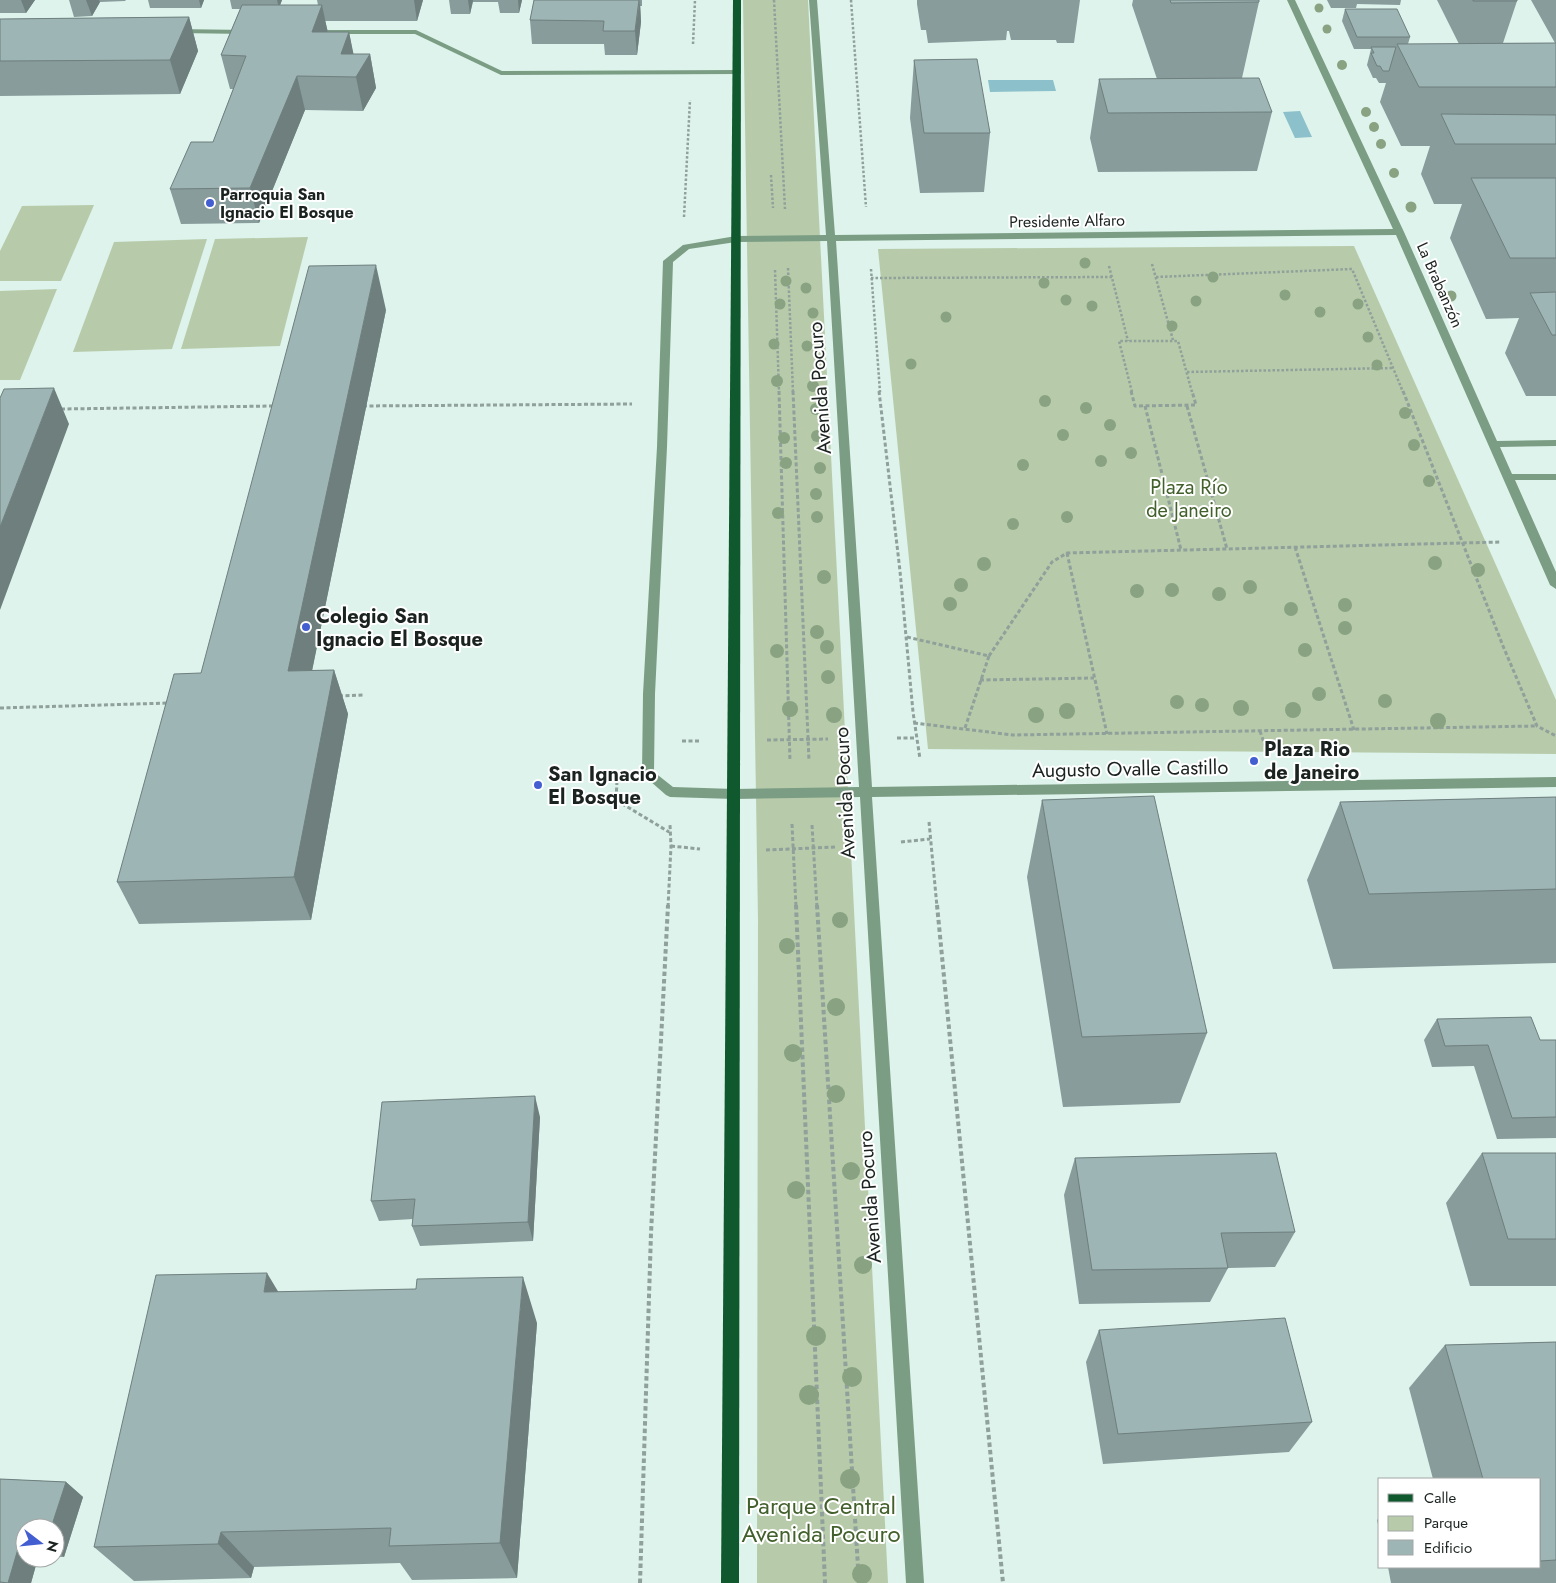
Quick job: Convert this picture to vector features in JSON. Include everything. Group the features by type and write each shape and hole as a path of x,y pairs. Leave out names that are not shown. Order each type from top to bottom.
{"main road":[{"path":"730,1583 737,0"}],"street":[{"name":"Avenida Pocuro","path":"814,0 831,238 915,1583"},
{"name":"La Brabanzón","path":"1291,0 1398,232 1556,585"},
{"path":"168,31 258,32"},
{"path":"317,32 416,32 501,73 737,72"},
{"name":"Presidente Alfaro","path":"734,794 670,792 648,774 649,694 662,447 668,261 686,247 736,240 1398,232"},
{"path":"1493,444 1556,443"},
{"path":"1508,477 1556,477"},
{"name":"Augusto Ovalle Castillo","path":"734,794 1556,782"}],"path":[{"path":"851,0 867,212"},
{"path":"1144,235 1173,340"},
{"path":"1117,263 1108,263 1128,341"},
{"path":"871,269 878,380 907,637 914,722 926,791 1003,1583"},
{"path":"1156,277 1352,269 1394,368 1503,646 1537,726"},
{"path":"871,278 1112,277"},
{"path":"1173,340 1178,341 1196,405 1135,406 1119,341 1173,340"},
{"path":"1187,372 1394,368"},
{"path":"359,406 636,404"},
{"path":"56,409 280,406"},
{"path":"1145,406 1181,550"},
{"path":"1187,406 1227,549"},
{"path":"965,728 989,656 1052,562 1067,554 1536,541"},
{"path":"1295,547 1354,730"},
{"path":"1067,554 1107,734"},
{"path":"907,637 989,656"},
{"path":"980,680 1094,678"},
{"path":"336,696 366,694"},
{"path":"0,708 173,703"},
{"path":"914,722 1013,735 1537,726 1556,736"},
{"path":"672,741 916,738"},
{"path":"671,846 733,852 868,845 930,839"}],"green space":[{"name":"Parque Central Avenida Pocuro","path":"743,0 808,0 888,1583 757,1583 758,919"},
{"path":"94,205 61,281 0,281 0,251 22,206"},
{"path":"308,237 280,346 181,349 215,239"},
{"path":"207,239 172,349 73,352 114,242"},
{"name":"Plaza Río de Janeiro","path":"1354,246 1556,700 1556,754 928,749 878,249"},
{"path":"57,289 20,380 0,380 0,291"}],"water":[{"path":"988,80 1053,80 1056,91 990,92"},
{"path":"1300,111 1312,137 1295,138 1283,112"}],"building":[{"path":"534,0 639,0 635,31 603,31 604,21 530,20"},
{"path":"1170,0 1259,0 1259,2 1171,3"},
{"path":"1517,0 1517,1 1473,1"},
{"path":"242,5 322,5 312,32 349,32 341,54 370,54 356,77 297,76 250,188 170,189 191,142 213,142 246,56 221,55"},
{"path":"1345,9 1397,9 1410,37 1357,37"},
{"path":"189,17 170,60 0,61 0,19"},
{"path":"1556,43 1556,87 1419,87 1397,44"},
{"path":"1371,47 1396,47 1389,71 1383,71 1380,66 1377,66 1371,53 1374,53"},
{"path":"977,59 990,133 924,133 914,60"},
{"path":"1259,78 1272,112 1108,113 1099,79"},
{"path":"1441,114 1556,115 1556,144 1455,144"},
{"path":"1471,178 1556,178 1556,258 1510,258"},
{"path":"376,265 288,671 334,670 294,877 117,882 174,674 201,673 309,266"},
{"path":"1556,292 1556,335 1552,335 1530,293"},
{"path":"54,388 0,527 0,398 4,389"},
{"path":"1154,796 1207,1033 1082,1037 1042,800"},
{"path":"1556,797 1556,889 1369,894 1340,802"},
{"path":"1531,1017 1540,1040 1556,1040 1556,1117 1512,1118 1488,1045 1445,1046 1437,1019"},
{"path":"535,1096 528,1222 412,1226 415,1199 371,1201 382,1102"},
{"path":"1276,1153 1295,1232 1221,1233 1228,1268 1092,1270 1075,1158"},
{"path":"1482,1153 1556,1153 1556,1239 1508,1239"},
{"path":"267,1273 264,1292 416,1289 417,1279 523,1277 500,1543 389,1546 391,1528 221,1532 218,1544 94,1547 156,1275"},
{"path":"1285,1318 1312,1422 1118,1434 1099,1330"},
{"path":"1556,1342 1556,1560 1541,1561 1541,1478 1483,1478 1445,1345"},
{"path":"0,1479 66,1482 54,1518 15,1518 15,1559 8,1583 0,1582"}],"place":[{"name":"Parroquia San Ignacio El Bosque","path":"210,203"},
{"name":"Colegio San Ignacio El Bosque","path":"306,627"},
{"name":"Plaza Rio de Janeiro","path":"1254,761"},
{"name":"San Ignacio El Bosque","path":"538,785"}]}
